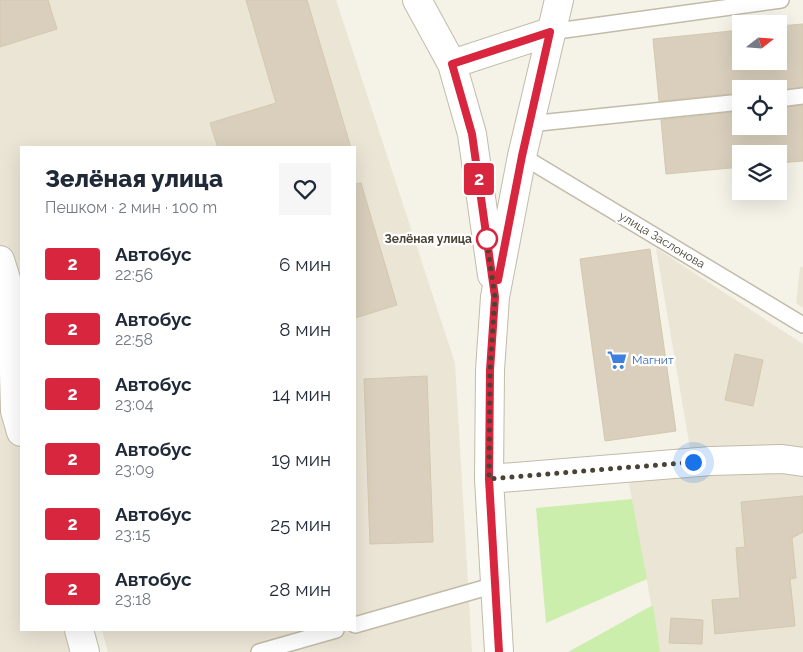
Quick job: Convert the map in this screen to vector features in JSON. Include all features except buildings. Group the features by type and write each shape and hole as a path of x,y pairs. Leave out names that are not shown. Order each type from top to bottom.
{"street":[{"path":"417,0 452,64 472,134 495,297"},
{"path":"499,652 489,479 490,370 495,297 522,156 559,0"},
{"path":"452,64 550,32"},
{"path":"2,273 14,335 15,411 20,428"},
{"path":"489,479 711,461 782,459 803,462"},
{"path":"79,631 85,652"}],"lane":[{"path":"550,32 781,0"},
{"path":"787,98 803,96"},
{"path":"529,124 732,103"},
{"name":"улица Заслонова","path":"522,156 803,324"},
{"path":"356,625 495,585"},
{"path":"258,652 332,631"}],"shaded area":[{"path":"0,0 336,0 455,363 472,652 108,652 102,631 356,631 356,146 20,146 20,331 0,257"},
{"path":"656,248 803,344 803,451 691,454"},
{"path":"800,267 803,267 803,308 796,303"},
{"path":"0,337 20,427 20,631 66,631 71,652 0,652"},
{"path":"803,469 803,652 660,652 629,483 644,478"}],"green space":[{"path":"632,499 647,579 546,623 536,508"},
{"path":"653,605 660,652 568,652"}],"bus line":[{"name":"2","path":"498,280 522,156 550,32 452,64 472,134 495,297 490,370 489,479 499,652"}],"place":[{"name":"Зелёная улица","path":"487,239"},
{"name":"Магнит","path":"617,360"}],"route":[{"path":"487,239 486,236 495,297 490,370 489,479 693,462"}]}
